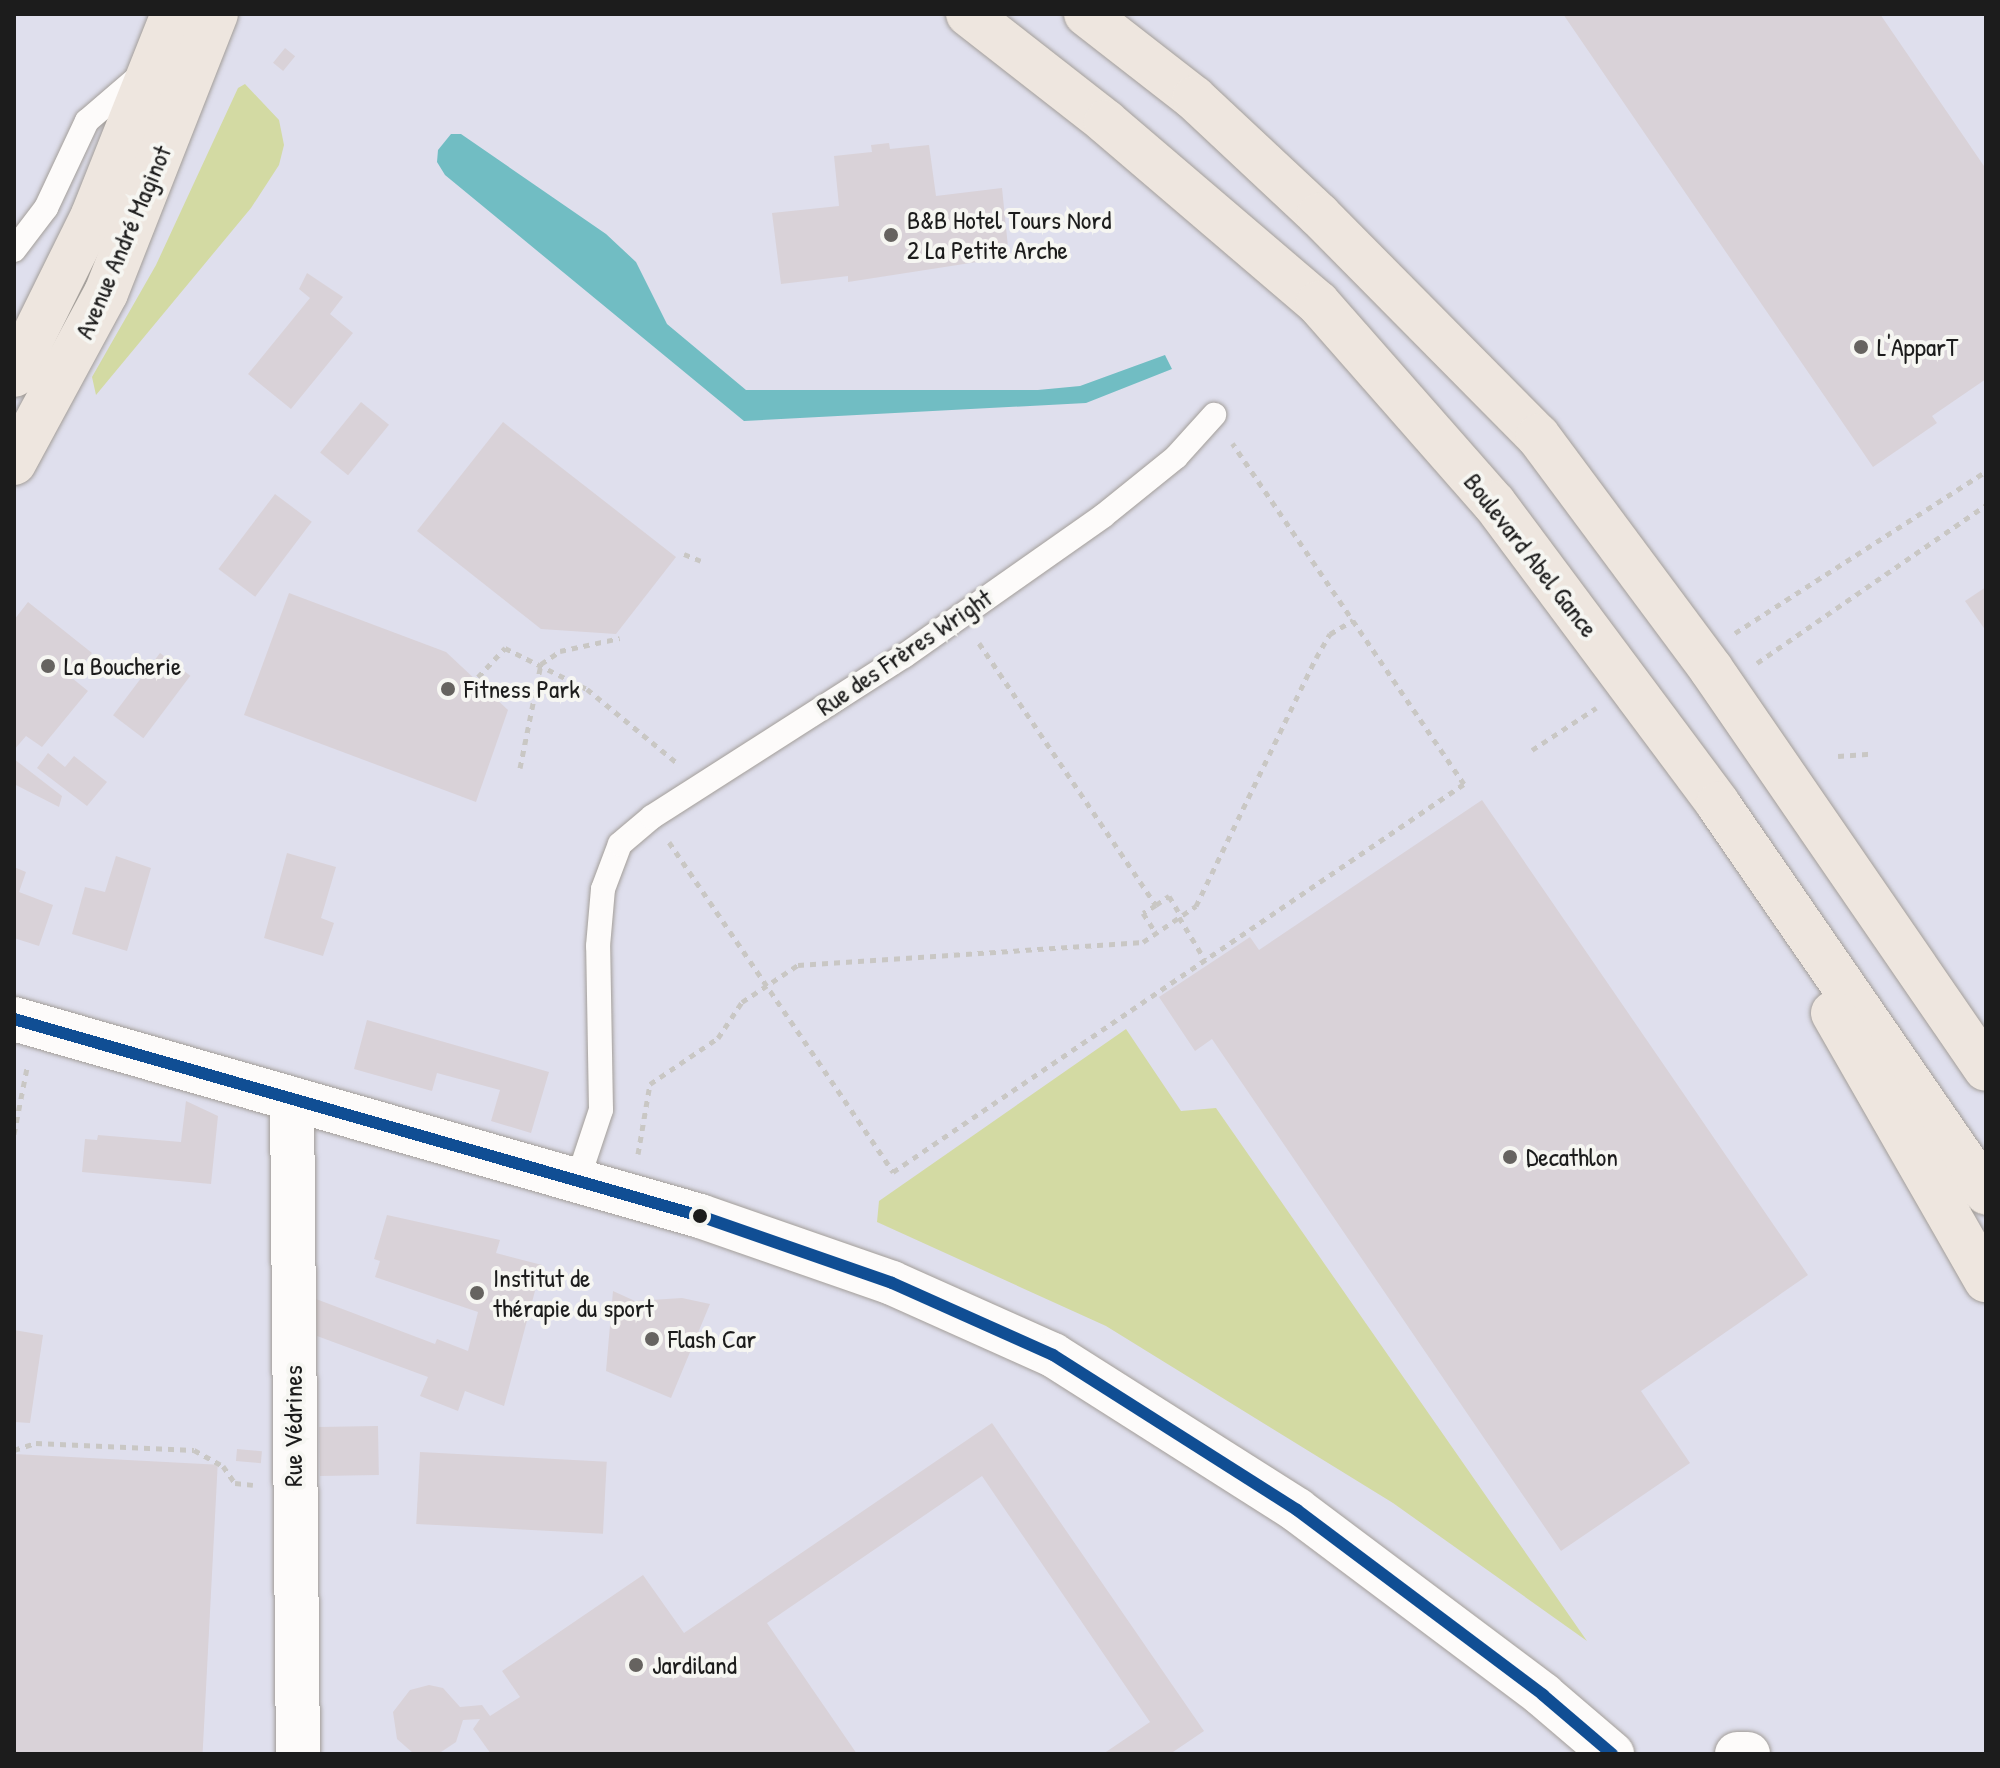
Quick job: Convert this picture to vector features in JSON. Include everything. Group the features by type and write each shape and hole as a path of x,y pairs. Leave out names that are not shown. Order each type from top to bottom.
{"main road":[{"name":"Avenue André Maginot","path":"14,375 93,215 173,14"},
{"name":"Boulevard Abel Gance","path":"968,14 1106,122 1318,303 1494,503 1718,804 1986,1192"},
{"path":"1086,14 1194,98 1319,215 1538,436 1711,669 1986,1069"},
{"name":"Avenue André Maginot","path":"14,463 106,293 216,24"},
{"path":"1718,804 1890,1118 1986,1280"}],"street":[{"path":"14,1019 700,1216 892,1283 1053,1355 1297,1510 1543,1695 1612,1754"},
{"name":"Rue Védrines","path":"292,1099 298,1754"},
{"path":"1737,1754 1748,1754"}],"lane":[{"path":"14,250 46,208 87,121 156,62"},
{"name":"Rue des Frères Wright","path":"577,1182 601,1110 597,960 603,889 620,844 652,817 960,615 1103,516 1176,457 1214,415"}],"path":[{"path":"652,817 893,1172 1464,784 1214,415"},
{"path":"1726,639 1986,471"},
{"path":"1749,668 1986,505"},
{"path":"684,554 701,561"},
{"path":"960,615 1156,905"},
{"path":"637,1155 650,1084 718,1038 742,1002 798,965 1143,942 1196,906 1316,658 1330,634 1353,620"},
{"path":"520,768 541,664 560,651 620,638"},
{"path":"478,677 505,648 541,664 587,689 704,784"},
{"path":"1532,750 1602,705"},
{"path":"1838,756 1870,754"},
{"path":"1156,933 1143,913 1169,896 1205,960"},
{"path":"14,1134 29,1063"},
{"path":"14,1450 36,1443 194,1450 223,1466"}],"shaded area":[{"path":"14,14 1986,14 1986,1754 14,1754"}],"green space":[{"path":"245,84 279,120 284,145 279,165 251,208 96,395 92,377 156,265 238,88"},
{"path":"1126,1029 1181,1111 1216,1108 1587,1641 1393,1503 1106,1326 877,1222 879,1201"}],"water":[{"path":"451,134 461,134 606,234 636,262 667,324 746,390 1038,390 1080,386 1165,355 1172,369 1086,403 744,421 445,175 437,162 438,150"}],"building":[{"path":"1563,14 1880,14 1986,169 1986,379 1932,416 1937,423 1873,467"},
{"path":"285,48 295,56 283,71 273,63"},
{"name":"B&B Hotel Tours Nord 2 La Petite Arche","path":"889,143 890,149 929,145 936,196 1002,188 1009,257 848,282 848,276 781,284 772,213 839,206 834,156 872,152 871,145"},
{"path":"307,273 343,297 330,314 353,333 291,409 248,374 310,298 299,289"},
{"path":"361,402 389,425 348,475 320,453"},
{"path":"503,422 676,557 616,634 541,629 417,531"},
{"path":"275,494 312,522 255,597 218,569"},
{"path":"1986,587 1986,631 1965,601"},
{"path":"289,593 446,652 508,710 476,802 244,715"},
{"name":"La Boucherie","path":"28,602 92,653 72,678 88,691 42,747 26,736 14,750 14,620"},
{"path":"160,653 190,676 143,738 113,715"},
{"path":"48,753 65,767 74,756 107,782 87,806 37,768"},
{"path":"14,759 62,796 59,807 14,784"},
{"name":"Decathlon","path":"1482,800 1808,1275 1641,1391 1690,1463 1561,1551 1212,1039 1195,1051 1159,997 1250,937 1259,950"},
{"path":"287,853 336,867 321,918 334,923 323,956 264,938"},
{"path":"116,856 151,868 127,951 72,934 85,887 105,892"},
{"path":"14,867 26,872 19,892 53,905 39,946 14,938"},
{"path":"367,1020 549,1072 531,1133 491,1121 500,1090 437,1073 432,1091 354,1069"},
{"path":"186,1101 218,1116 211,1184 82,1172 85,1139 97,1140 98,1135 181,1142"},
{"name":"Institut de thérapie du sport","path":"387,1215 500,1240 496,1253 542,1265 504,1406 465,1391 458,1411 420,1396 428,1377 317,1336 316,1299 435,1344 437,1339 468,1351 478,1312 375,1277 380,1261 374,1259"},
{"name":"Flash Car","path":"613,1291 635,1301 682,1298 710,1304 671,1398 606,1371"},
{"path":"14,1330 43,1335 30,1423 14,1422"},
{"path":"992,1423 1204,1731 1170,1754 1103,1754 1150,1722 982,1476 767,1623 857,1754 491,1754 473,1729 480,1719 463,1720 456,1742 438,1754 413,1753 397,1739 393,1712 410,1690 429,1685 443,1688 460,1707 482,1705 490,1716 520,1697 502,1671 643,1575 684,1633"},
{"path":"378,1426 379,1475 320,1476 319,1427"},
{"path":"237,1449 262,1451 261,1463 236,1461"},
{"path":"420,1452 607,1462 603,1534 416,1524"},
{"path":"14,1454 218,1465 203,1754 14,1754"}],"transit line":[{"name":"2","path":"14,1019 700,1216 892,1283 1053,1355 1297,1510 1543,1695 1612,1754"}],"place":[{"name":"B&B Hotel Tours Nord 2 La Petite Arche","path":"891,235"},
{"name":"L'ApparT","path":"1861,347"},
{"name":"La Boucherie","path":"48,666"},
{"name":"Fitness Park","path":"448,689"},
{"name":"Decathlon","path":"1510,1157"},
{"name":"Institut de thérapie du sport","path":"477,1293"},
{"name":"Flash Car","path":"652,1339"},
{"name":"Jardiland","path":"636,1665"}]}
